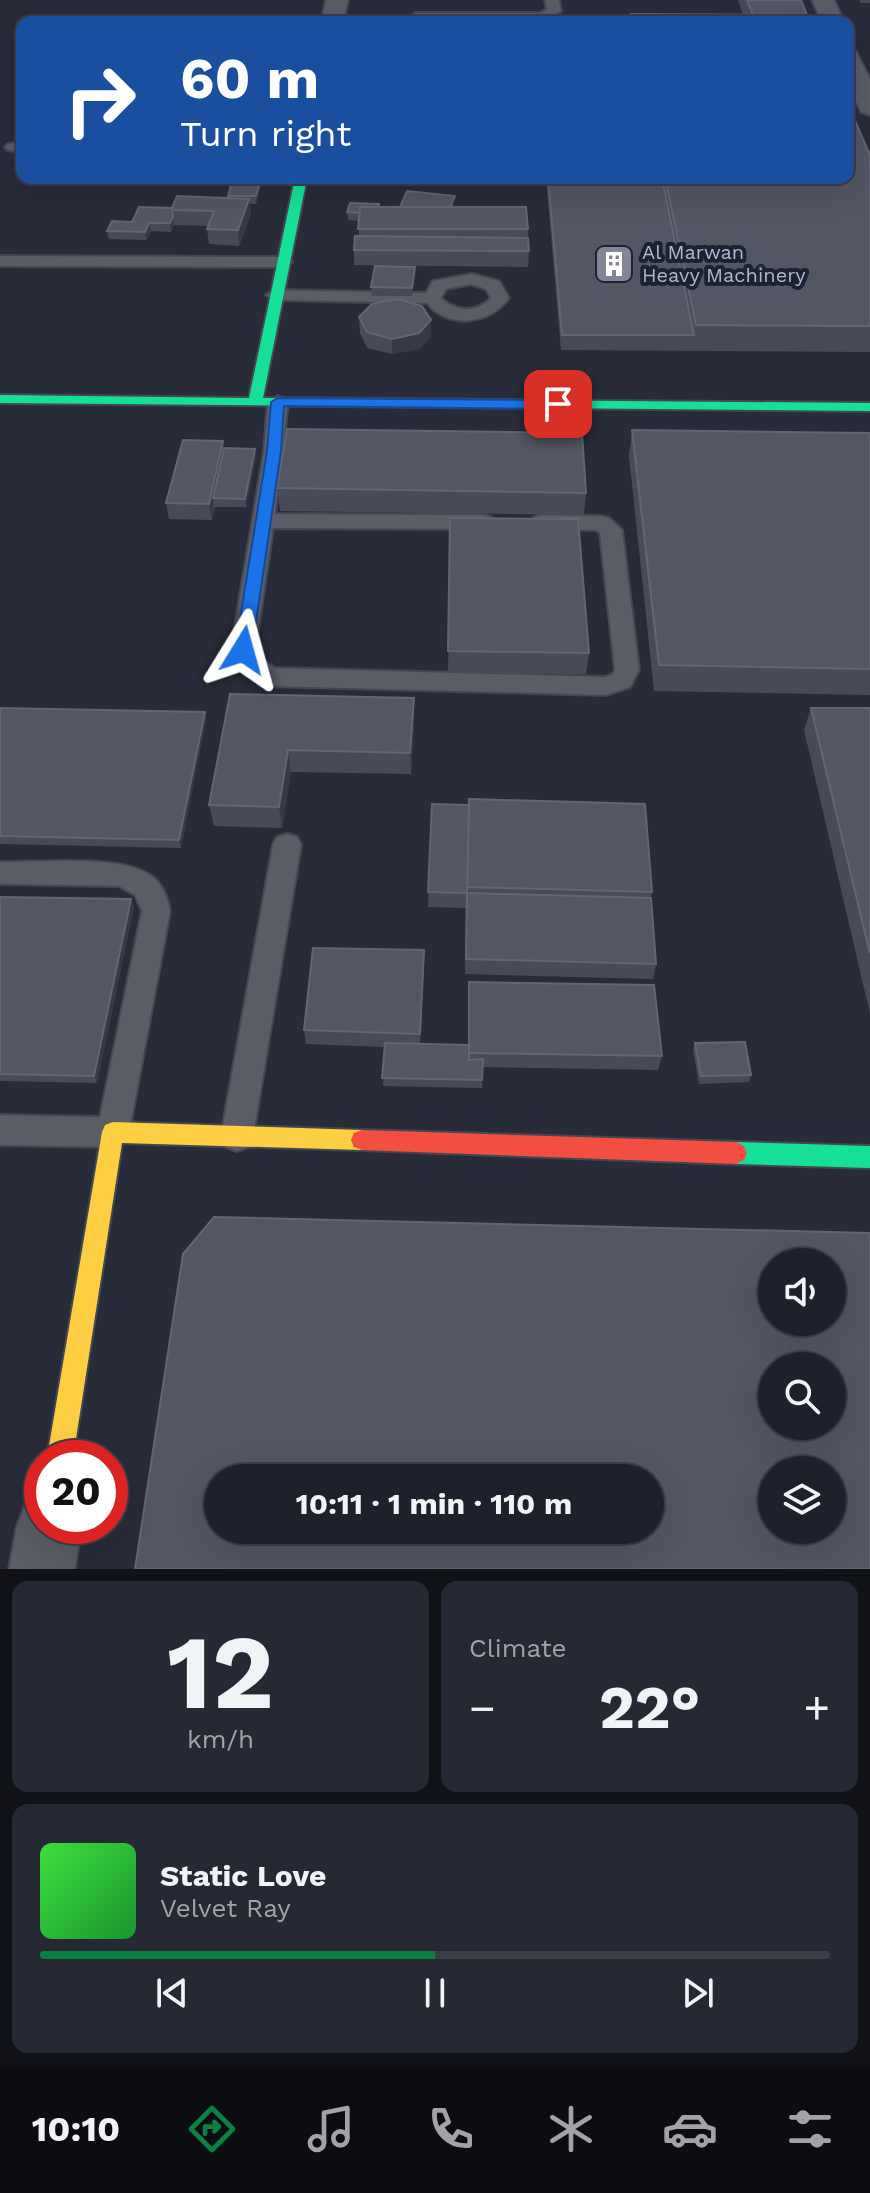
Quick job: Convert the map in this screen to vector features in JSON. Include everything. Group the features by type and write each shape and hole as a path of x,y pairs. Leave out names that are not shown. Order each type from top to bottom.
{"main road":[{"path":"266,402 275,295 300,184"},
{"path":"0,399 870,407"},
{"path":"63,1440 113,1132 870,1157"}],"street":[{"path":"854,71 870,107"},
{"path":"42,1569 46,1544"}],"lane":[{"path":"544,16 554,11 552,0"},
{"path":"0,261 283,262"},
{"path":"275,295 432,298"},
{"path":"262,521 595,523 611,530 627,670 621,681 606,686 271,677 257,671 243,650 262,521 274,451 266,402"},
{"path":"237,1136 287,845"},
{"path":"0,873 119,875 134,879 154,898 156,911 113,1132 0,1130"}],"building":[{"path":"747,0 801,0 807,15 753,15"},
{"path":"631,14 809,16 631,16"},
{"path":"854,119 870,155 870,326 696,325 666,184 854,184"},
{"path":"231,184 259,184 256,196 228,196"},
{"name":"Al Marwan Heavy Machinery","path":"549,184 663,184 694,335 562,335"},
{"path":"407,191 455,196 450,207 400,207"},
{"path":"177,196 249,199 238,230 207,229 214,211 171,210"},
{"path":"350,203 379,204 379,207 360,207 360,213 347,212"},
{"path":"139,207 172,208 173,217 170,223 149,223 145,232 107,231 112,221 132,222"},
{"path":"360,207 526,207 528,229 358,229"},
{"path":"355,236 528,238 529,251 354,250"},
{"path":"375,266 415,267 412,288 371,287"},
{"path":"398,299 422,306 431,320 419,333 392,339 367,332 359,317 372,304"},
{"path":"287,429 582,433 586,493 277,488"},
{"path":"632,430 870,433 870,669 659,665"},
{"path":"183,440 223,441 209,504 166,503"},
{"path":"224,448 255,449 245,499 213,498"},
{"path":"450,518 578,519 589,653 448,651"},
{"path":"230,694 414,698 410,753 288,750 279,807 209,805"},
{"path":"0,708 205,712 179,840 0,836"},
{"path":"811,708 870,708 870,954"},
{"path":"469,799 645,804 652,892 467,887"},
{"path":"432,804 469,805 467,893 428,892"},
{"path":"467,893 651,898 656,964 466,959"},
{"path":"0,897 131,899 94,1076 0,1074"},
{"path":"313,948 424,950 420,1034 304,1030"},
{"path":"469,982 654,985 662,1056 469,1053"},
{"path":"745,1042 751,1075 701,1076 695,1043"},
{"path":"385,1043 469,1045 469,1060 483,1059 482,1080 382,1078"},
{"path":"214,1217 870,1233 870,1569 135,1569 183,1254"}],"traffic: fast":[{"path":"300,184 255,402 870,407"},
{"path":"0,399 255,402"},
{"path":"736,1153 870,1157"}],"traffic: slow":[{"path":"63,1440 113,1132 362,1140"}],"traffic: jam":[{"path":"362,1140 736,1153"}],"place":[{"name":"Al Marwan Heavy Machinery","path":"614,264"}],"route":[{"path":"243,650 274,451 278,402 558,404"}]}
